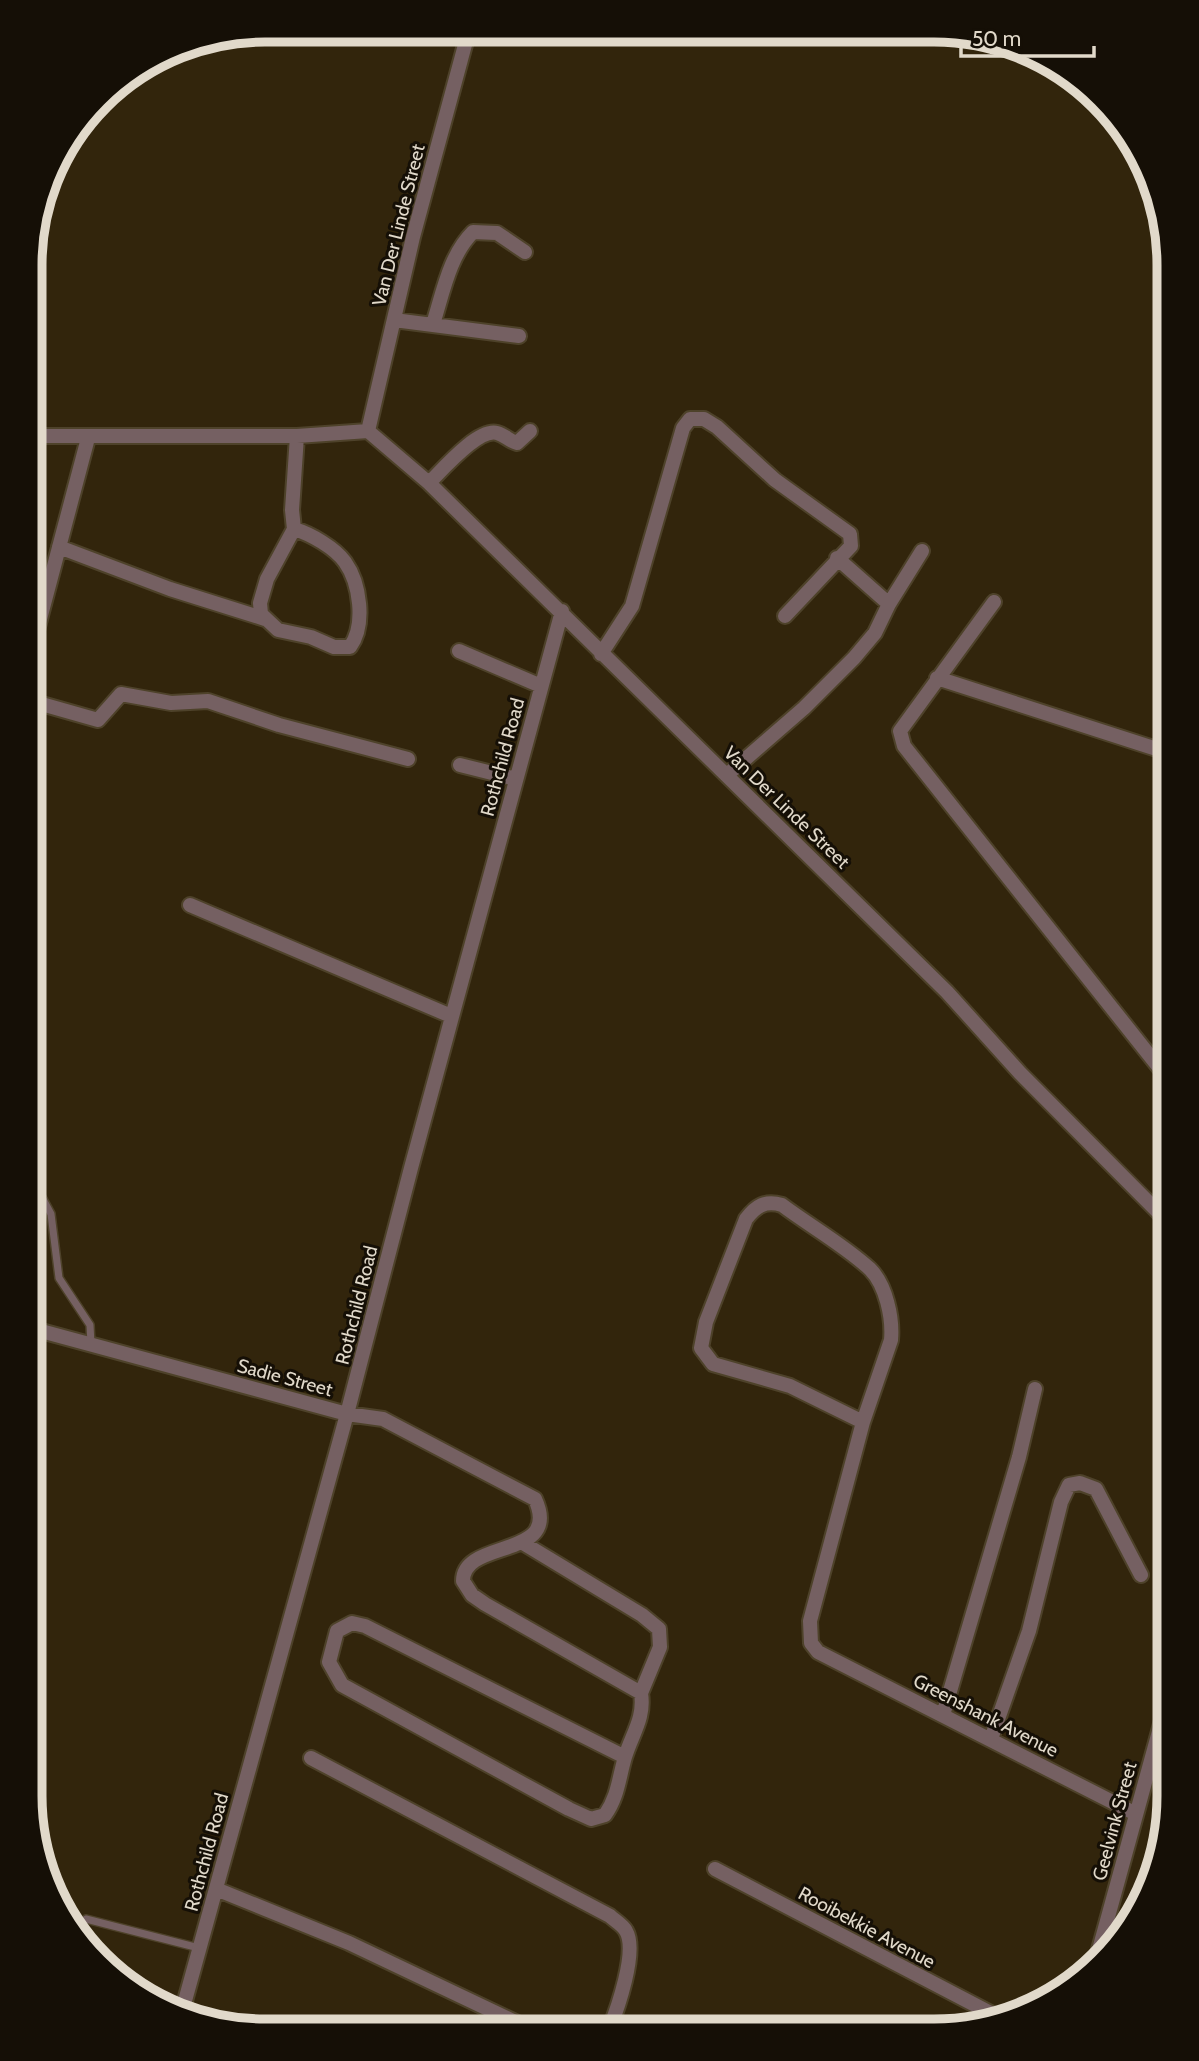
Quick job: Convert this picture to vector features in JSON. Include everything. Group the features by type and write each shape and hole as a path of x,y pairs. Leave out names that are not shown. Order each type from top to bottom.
{"street":[{"name":"Van Der Linde Street","path":"466,42 368,431 429,483 562,611 601,654 947,992 1020,1073 1157,1211"},
{"path":"433,324 450,267 463,242 473,232 497,233 525,252"},
{"path":"394,320 520,336"},
{"path":"601,654 632,606 683,428 690,419 704,419 717,426 775,480 850,534 850,546 785,616"},
{"path":"42,436 297,436 368,431"},
{"path":"429,483 474,440 486,433 495,432 517,443 530,431"},
{"path":"265,619 260,608 262,593 295,529 292,510 297,436"},
{"path":"42,611 88,438"},
{"path":"59,547 170,589 265,619 278,629 311,637 334,647 350,647 356,636 360,612 346,563 304,532 295,529"},
{"path":"727,775 804,708 854,658 875,633 889,604 922,551"},
{"path":"837,558 889,604"},
{"path":"994,602 900,731 904,746 1157,1065"},
{"name":"Rothchild Road","path":"184,2003 347,1414 451,1016 562,611"},
{"path":"458,651 541,686"},
{"path":"937,678 1157,749"},
{"path":"42,704 98,720 121,694 172,703 208,701 279,725 408,759"},
{"path":"460,765 516,779"},
{"path":"190,905 451,1016"},
{"path":"765,1203 782,1205 871,1270 881,1288 893,1326 891,1340 863,1422 790,1386 713,1364 701,1348 706,1322 746,1219 756,1207 765,1203"},
{"name":"Sadie Street","path":"42,1331 347,1414 383,1419 536,1499 541,1510 540,1521 523,1543"},
{"path":"943,1715 1019,1457 1035,1389"},
{"name":"Greenshank Avenue","path":"863,1422 810,1621 811,1643 818,1651 1136,1814"},
{"path":"991,1740 1016,1673 1061,1502 1069,1485 1080,1483 1096,1489 1141,1574"},
{"path":"625,1758 365,1626 352,1623 337,1631 329,1662 342,1685 591,1819 605,1815 620,1783 625,1758 641,1719 642,1693 660,1647 659,1629 655,1623 523,1543 474,1559 463,1575 466,1588 485,1604 642,1693"},
{"name":"Geelvink Street","path":"1101,1944 1157,1738"},
{"path":"311,1758 610,1916 626,1931 630,1944 630,1961 612,2019"},
{"name":"Rooibekkie Avenue","path":"716,1869 989,2012"},
{"path":"216,1889 349,1943 509,2019"}],"lane":[{"path":"42,1197 51,1214 59,1278 90,1325 91,1345"},
{"path":"86,1919 199,1949"}]}
